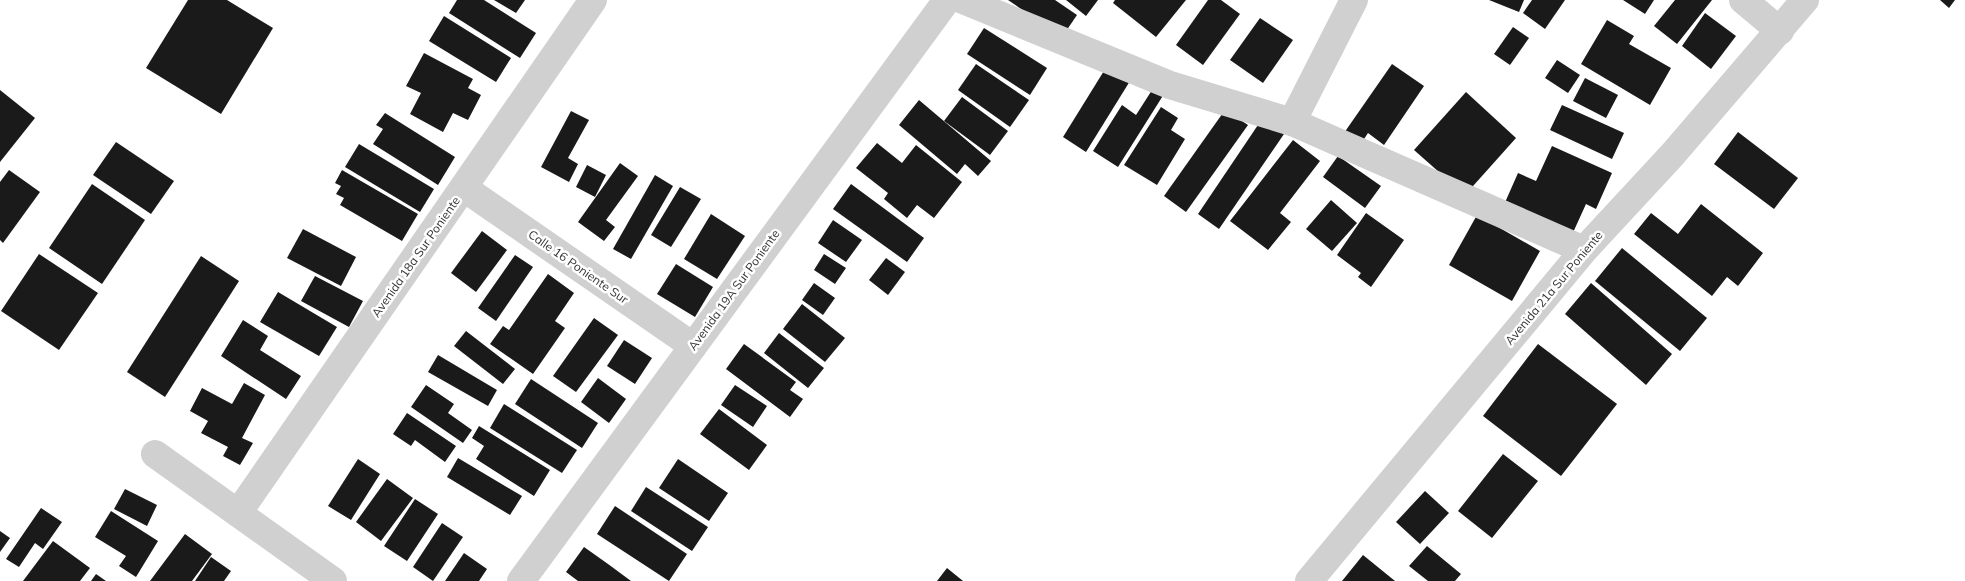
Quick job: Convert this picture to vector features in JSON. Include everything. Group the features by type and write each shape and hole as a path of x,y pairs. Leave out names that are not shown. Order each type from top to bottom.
{"street":[{"name":"Avenida 18a Sur Poniente","path":"238,513 593,0"},
{"name":"Avenida 19A Sur Poniente","path":"521,581 947,0"},
{"path":"963,0 1170,85 1292,122 1584,250"},
{"path":"1292,122 1354,0"},
{"path":"1743,0 1780,31"},
{"name":"Avenida 21a Sur Poniente","path":"1309,581 1584,250 1673,154 1805,0"},
{"name":"Calle 16 Poniente Sur","path":"464,188 693,346"},
{"path":"155,454 332,581"}],"building":[{"path":"188,0 227,0 273,28 221,114 146,68"},
{"path":"457,0 484,0 536,33 520,58 449,13"},
{"path":"494,0 525,0 516,13"},
{"path":"1008,0 1055,0 1077,15 1062,37"},
{"path":"1066,0 1098,0 1086,16"},
{"path":"1115,0 1186,0 1156,37 1113,3"},
{"path":"1208,0 1221,0 1240,14 1203,65 1176,45"},
{"path":"1489,0 1524,0 1519,12"},
{"path":"1532,0 1565,0 1545,29 1523,13"},
{"path":"1623,0 1654,0 1645,14"},
{"path":"1675,0 1712,0 1677,44 1654,26"},
{"path":"1940,0 1955,0 1949,8"},
{"path":"1705,13 1736,36 1711,69 1682,46"},
{"path":"444,16 511,58 496,82 429,41"},
{"path":"1260,18 1293,40 1263,83 1230,60"},
{"path":"1607,20 1634,36 1629,44 1671,68 1650,105 1581,64"},
{"path":"1513,27 1529,38 1510,65 1494,54"},
{"path":"984,28 1047,68 1030,95 967,54"},
{"path":"424,53 473,79 468,88 481,95 468,120 453,113 443,132 410,114 421,93 406,86"},
{"path":"1557,60 1580,75 1568,93 1545,78"},
{"path":"976,64 1029,100 1010,127 958,90"},
{"path":"1392,64 1424,86 1384,145 1368,133 1360,145 1344,133"},
{"path":"1107,66 1130,81 1086,152 1063,137"},
{"path":"1585,78 1618,95 1606,118 1573,101"},
{"path":"1154,87 1164,94 1118,167 1093,151 1122,105 1136,115"},
{"path":"0,90 35,118 0,162"},
{"path":"1466,92 1516,138 1465,195 1414,150"},
{"path":"962,97 1008,131 990,155 944,121"},
{"path":"919,100 991,161 978,176 965,164 957,174 899,125"},
{"path":"1562,105 1624,133 1612,159 1550,130"},
{"path":"1161,107 1178,118 1171,130 1185,139 1157,185 1124,165"},
{"path":"1225,110 1248,125 1186,212 1164,196"},
{"path":"571,111 589,120 568,158 578,164 569,182 541,167"},
{"path":"385,113 455,157 438,185 373,144 383,129 376,125"},
{"path":"1262,119 1284,134 1219,229 1198,214"},
{"path":"1738,132 1798,178 1774,209 1714,164"},
{"path":"1293,140 1320,161 1280,213 1291,222 1268,250 1230,221"},
{"path":"116,142 174,181 151,214 93,175"},
{"path":"877,143 902,163 916,145 962,182 934,218 917,205 907,218 884,199 888,193 856,168"},
{"path":"359,144 434,189 420,212 345,167"},
{"path":"1552,146 1612,173 1596,209 1586,204 1571,237 1503,207 1518,173 1536,181"},
{"path":"1338,156 1381,186 1365,208 1323,177"},
{"path":"620,163 638,176 606,220 615,227 604,241 578,222"},
{"path":"587,165 606,175 595,197 576,187"},
{"path":"9,170 40,192 3,243 0,240 0,182"},
{"path":"342,170 418,214 402,241 340,205 344,198 336,194 341,186 335,183"},
{"path":"655,175 673,186 631,259 613,249"},
{"path":"92,184 145,220 102,284 49,248"},
{"path":"851,184 924,238 907,262 833,209"},
{"path":"680,187 701,199 671,247 651,235"},
{"path":"1331,200 1357,223 1332,251 1306,229"},
{"path":"1701,204 1763,253 1738,286 1727,277 1712,296 1634,234 1651,213 1678,234"},
{"path":"1366,213 1404,240 1371,287 1358,277 1361,273 1337,255"},
{"path":"711,214 745,236 717,279 684,259"},
{"path":"1477,215 1540,251 1512,301 1449,265"},
{"path":"833,220 862,240 846,262 818,243"},
{"path":"303,229 356,257 341,286 287,258"},
{"path":"482,231 507,250 476,292 451,273"},
{"path":"1622,248 1707,318 1680,351 1595,281"},
{"path":"39,254 98,293 59,350 1,311"},
{"path":"824,254 846,268 835,284 814,270"},
{"path":"515,255 533,267 496,321 478,308"},
{"path":"201,256 239,281 165,397 127,372"},
{"path":"886,258 905,272 888,295 869,280"},
{"path":"676,264 713,287 695,317 657,294"},
{"path":"548,274 574,293 555,321 565,328 533,374 490,344 503,326 509,330"},
{"path":"315,276 363,301 349,327 301,301"},
{"path":"814,283 835,298 823,315 802,300"},
{"path":"1591,283 1672,354 1646,385 1565,314"},
{"path":"278,292 337,327 319,356 260,322"},
{"path":"802,304 845,338 825,362 783,329"},
{"path":"594,318 618,335 576,392 553,376"},
{"path":"243,320 268,336 260,350 301,376 286,399 221,356"},
{"path":"466,331 515,369 503,384 454,346"},
{"path":"779,333 824,368 808,388 764,353"},
{"path":"624,340 652,358 635,384 607,366"},
{"path":"744,344 796,382 790,390 803,399 790,417 726,369"},
{"path":"1538,344 1617,404 1561,476 1483,416"},
{"path":"438,355 497,390 488,406 428,372"},
{"path":"598,378 626,399 609,423 581,402"},
{"path":"531,379 598,423 582,448 515,404"},
{"path":"244,383 265,395 242,438 253,443 240,465 223,456 228,447 201,433 208,421 190,411 202,388 232,404"},
{"path":"426,385 454,404 448,413 472,430 463,443 411,407"},
{"path":"735,385 767,406 753,427 721,405"},
{"path":"504,404 577,450 562,473 490,428"},
{"path":"719,409 767,445 749,470 700,434"},
{"path":"407,413 456,446 445,462 415,440 411,446 393,434"},
{"path":"479,426 550,470 534,496 476,459 484,446 472,438"},
{"path":"1503,454 1538,481 1492,538 1458,511"},
{"path":"458,458 522,496 510,515 447,477"},
{"path":"358,459 380,474 351,520 328,506"},
{"path":"678,459 728,493 709,521 659,488"},
{"path":"387,479 413,498 381,541 356,522"},
{"path":"646,487 708,527 692,551 631,511"},
{"path":"125,489 157,505 147,526 114,509"},
{"path":"1425,491 1449,513 1420,544 1396,522"},
{"path":"415,499 438,514 407,561 384,546"},
{"path":"615,506 687,554 669,581 597,534"},
{"path":"41,508 62,522 43,549 35,543 19,567 6,559"},
{"path":"111,511 158,541 136,577 119,566 126,556 95,537"},
{"path":"442,523 463,537 433,581 413,567"},
{"path":"0,531 10,538 0,552"},
{"path":"185,534 212,554 192,581 150,581"},
{"path":"53,541 90,568 80,581 23,581"},
{"path":"1427,546 1461,574 1455,581 1428,581 1409,566"},
{"path":"584,547 631,581 578,581 566,572"},
{"path":"464,553 487,569 479,581 445,581"},
{"path":"1363,555 1395,581 1342,581"},
{"path":"211,557 231,571 224,581 195,581"},
{"path":"947,568 963,581 937,581"},
{"path":"96,574 106,581 91,581"}]}
